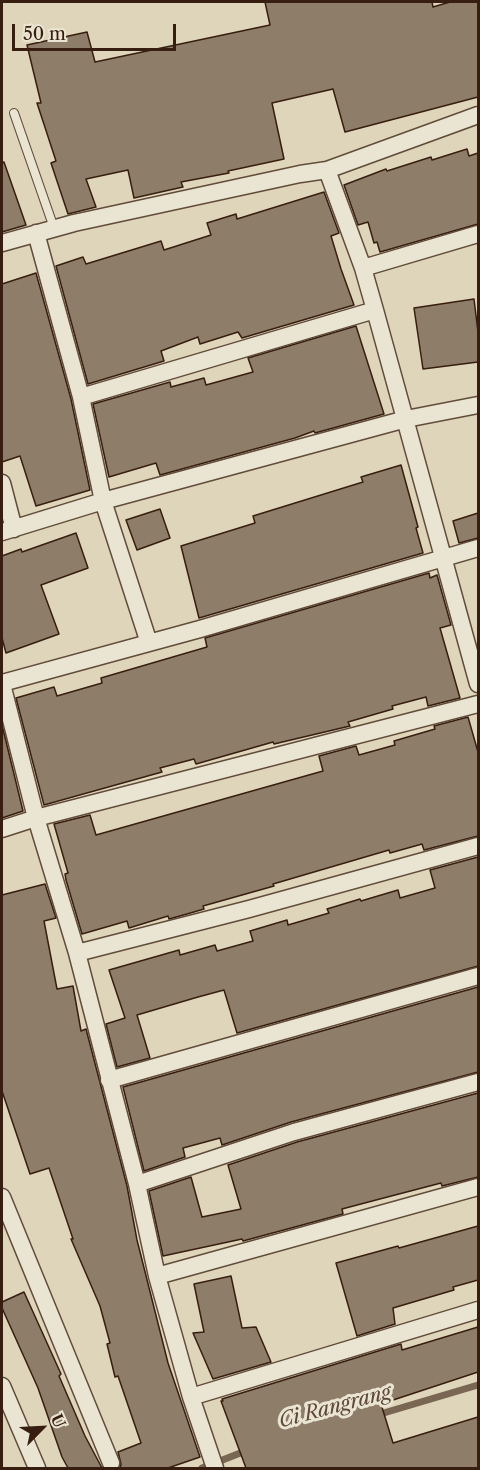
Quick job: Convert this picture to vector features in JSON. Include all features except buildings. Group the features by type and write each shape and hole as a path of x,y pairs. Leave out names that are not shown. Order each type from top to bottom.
{"street":[{"path":"2,243 54,228 327,170 478,115"},
{"path":"327,170 363,268 478,684"},
{"path":"36,233 81,397 103,501 149,643"},
{"path":"363,268 478,234"},
{"path":"81,397 375,310"},
{"path":"2,483 8,530 103,501 406,419 478,405"},
{"path":"215,1468 191,1397 157,1276 137,1184 77,953 36,818 2,683 478,548"},
{"path":"2,829 36,818 478,704"},
{"path":"77,953 249,909 478,846"},
{"path":"109,1080 478,976"},
{"path":"137,1184 294,1132 478,1082"},
{"path":"157,1276 478,1187"},
{"path":"2,1197 111,1463"},
{"path":"191,1397 478,1310"},
{"path":"2,1386 37,1468"}],"lane":[{"path":"14,113 54,228"}],"waterway":[{"name":"Ci Rangrang","path":"377,1415 478,1385"},
{"name":"Ci Rangrang","path":"202,1468 248,1450"}]}
